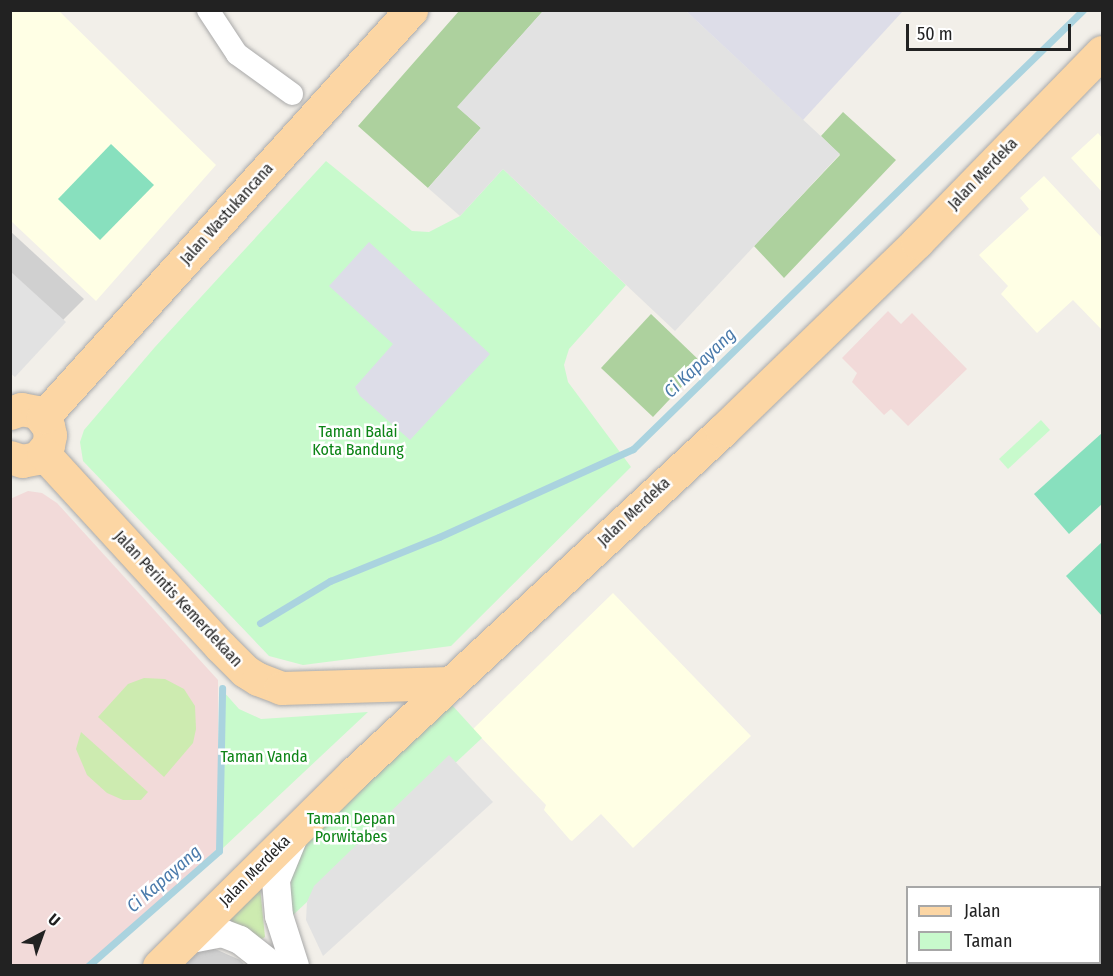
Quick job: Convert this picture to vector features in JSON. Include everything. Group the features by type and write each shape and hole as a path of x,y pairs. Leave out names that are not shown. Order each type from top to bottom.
{"main road":[{"name":"Jalan Wastukancana","path":"43,417 411,10"},
{"name":"Jalan Merdeka","path":"159,966 299,827 450,683 722,431 917,242 1102,52"},
{"path":"10,412 29,409 43,417 50,435 43,453 30,460 10,457"},
{"name":"Jalan Perintis Kemerdekaan","path":"43,453 220,646 258,679 282,688 450,683"}],"street":[{"path":"208,10 237,54 292,94"},
{"path":"295,966 279,916 276,880 299,827"},
{"path":"186,940 222,933 240,940 273,966"}],"shaded area":[{"path":"10,11 59,11 216,165 96,301 11,221"},
{"path":"543,11 686,11 840,154 675,331 503,169 460,216 428,188 481,128 457,107"},
{"path":"686,11 903,11 803,120"},
{"path":"1098,133 1102,138 1102,192 1071,158"},
{"path":"1044,176 1102,238 1102,330 1073,300 1037,333 1001,294 1008,286 979,255 1029,209 1020,198"},
{"path":"10,231 84,299 11,372 10,372"},
{"path":"369,242 490,354 410,440 360,396 355,387 393,344 329,286"},
{"path":"10,271 66,322 15,377 10,373"},
{"path":"888,311 901,324 912,313 967,369 908,426 891,409 884,415 852,382 857,373 842,358"},
{"path":"28,491 42,493 57,503 218,680 218,848 95,965 11,965 10,499"},
{"path":"613,593 751,736 633,848 601,814 572,841 570,840 544,810 546,805 473,729"},
{"path":"449,755 493,802 323,956 306,920 307,902 314,886"},
{"path":"213,948 240,960 245,965 173,966 197,950"}],"green space":[{"path":"459,11 543,11 458,107 481,128 428,188 358,126"},
{"path":"843,112 896,160 784,278 754,246 840,155 821,136"},
{"path":"111,144 154,185 100,240 58,199"},
{"name":"Taman Balai Kota Bandung","path":"326,161 412,231 429,232 460,216 503,169 626,285 569,349 564,365 568,382 631,467 451,646 303,665 269,656 83,461 80,442 84,430 155,347"},
{"path":"651,314 703,364 653,417 601,368"},
{"path":"1041,420 1050,430 1008,469 999,459"},
{"path":"1102,433 1102,504 1069,534 1034,494"},
{"path":"1102,542 1102,616 1066,576"},
{"path":"144,678 165,679 184,689 195,706 196,729 193,743 164,777 98,717 128,684"},
{"name":"Taman Vanda","path":"223,691 239,709 261,719 368,712 223,848"},
{"name":"Taman Depan Porwitabes","path":"451,704 482,738 292,916 290,893 292,873 301,846 320,825"},
{"path":"81,732 148,792 141,800 123,800 107,793 87,775 76,749"},
{"path":"260,887 265,937 260,940 227,918"}],"waterway":[{"name":"Ci Kapayang","path":"260,623 330,581 439,537 633,449 1083,10"},
{"name":"Ci Kapayang","path":"88,966 219,851 222,688"}]}
